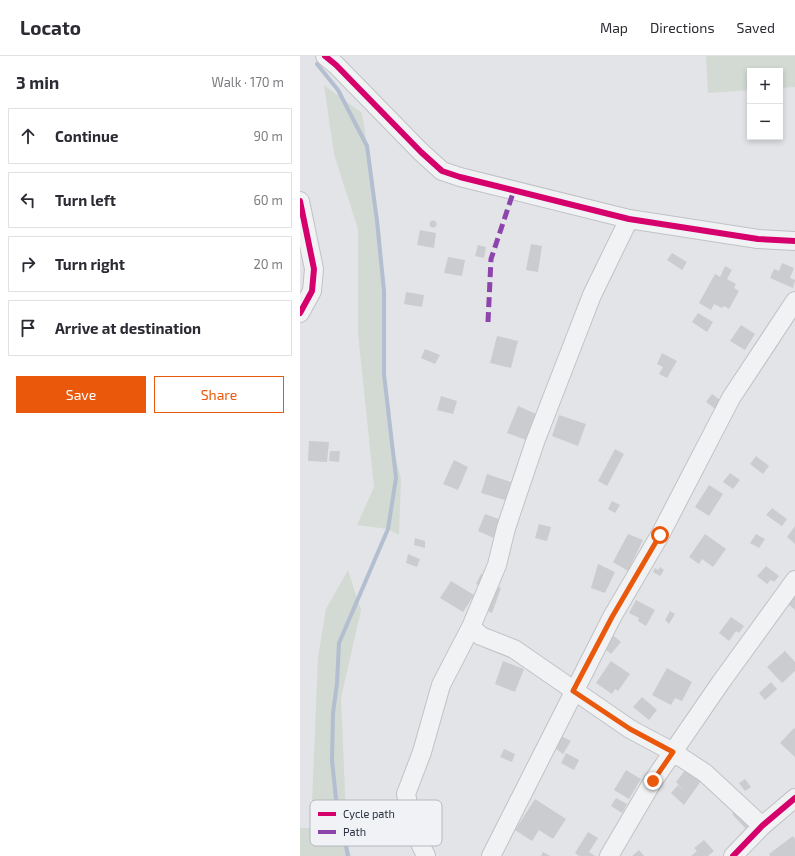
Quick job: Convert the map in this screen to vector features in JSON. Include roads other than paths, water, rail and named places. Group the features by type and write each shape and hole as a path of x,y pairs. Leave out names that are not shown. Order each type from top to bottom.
{"street":[{"path":"325,56 336,65 421,152 442,171 460,177 629,219 758,239 795,241"},
{"path":"300,201 314,269 312,291 300,313"},
{"path":"407,800 406,794 422,752 441,685 471,627 497,565 506,528 535,442 592,295 629,219"},
{"path":"491,856 573,691 612,617 660,535 731,398 795,301"},
{"path":"609,856 653,781 795,580"},
{"path":"471,627 481,636 514,649 630,729 673,752 705,772 762,826"},
{"path":"733,856 762,826 795,798"},
{"path":"421,846 426,856"}],"waterway":[{"path":"317,64 338,90 367,146 384,291 384,374 396,478 388,529 339,643 337,683 333,713 332,760 336,800"},
{"path":"346,846 348,856"}]}
